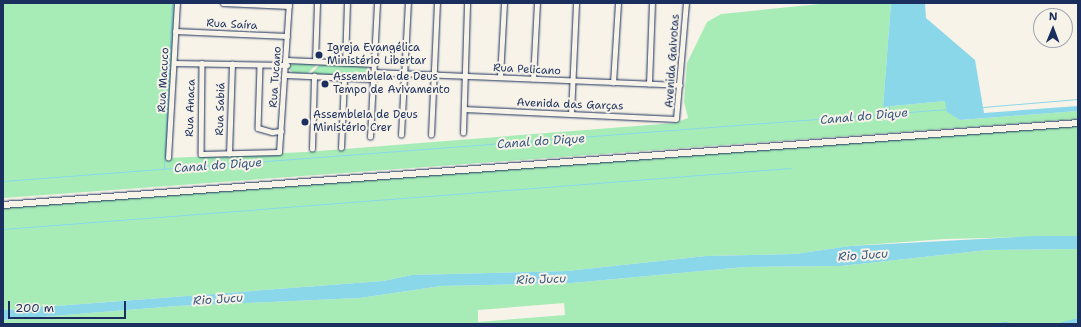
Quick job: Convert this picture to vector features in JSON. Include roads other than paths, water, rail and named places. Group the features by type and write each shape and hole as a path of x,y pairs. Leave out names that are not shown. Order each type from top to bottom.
{"main road":[{"path":"3,205 1078,123"}],"street":[{"name":"Rua Macuco","path":"168,158 177,3"},
{"path":"223,3 289,5"},
{"path":"315,61 317,3"},
{"path":"345,63 347,3"},
{"path":"370,137 377,3"},
{"path":"401,135 408,3"},
{"path":"431,135 437,3"},
{"path":"463,133 467,3"},
{"path":"500,77 504,3"},
{"path":"533,79 537,3"},
{"path":"571,114 576,3"},
{"path":"613,83 618,3"},
{"path":"649,84 652,3"},
{"name":"Avenida Gaivotas","path":"676,119 686,3"},
{"name":"Rua Tucano","path":"229,154 279,152 287,65 289,5"},
{"name":"Rua Saíra","path":"175,31 287,36"},
{"path":"287,60 374,64"},
{"path":"174,63 287,65"},
{"name":"Rua Anaca","path":"202,64 201,154 229,154"},
{"name":"Rua Sabiá","path":"229,154 232,64"},
{"path":"260,65 258,128 272,132 281,131"},
{"name":"Rua Pelicano","path":"373,72 680,86"},
{"path":"286,75 373,79"},
{"path":"312,148 314,76"},
{"path":"341,148 344,78"},
{"name":"Avenida das Garças","path":"464,109 676,119"}],"water":[{"path":"891,3 925,3 926,18 975,60 984,113 1078,106 1078,111 960,120 947,112 945,101 883,107"},
{"name":"Rio Jucu","path":"1037,236 1078,236 1078,249 988,250 841,266 745,267 572,283 441,286 360,298 177,306 3,320 3,310 383,281 412,275 567,271 706,256 795,254 850,246"}],"waterway":[{"path":"164,168 172,3"},
{"name":"Canal do Dique","path":"983,107 1078,99"},
{"path":"889,106 889,113"},
{"name":"Canal do Dique","path":"3,181 948,109"},
{"path":"3,229 791,168"},
{"path":"1063,324 1078,320"}],"place":[{"name":"Igreja Evangélica Ministério Libertar","path":"319,55"},
{"name":"Assembleia de Deus Tempo de Avivamento","path":"325,84"},
{"name":"Assembleia de Deus Ministério Crer","path":"305,122"}]}
